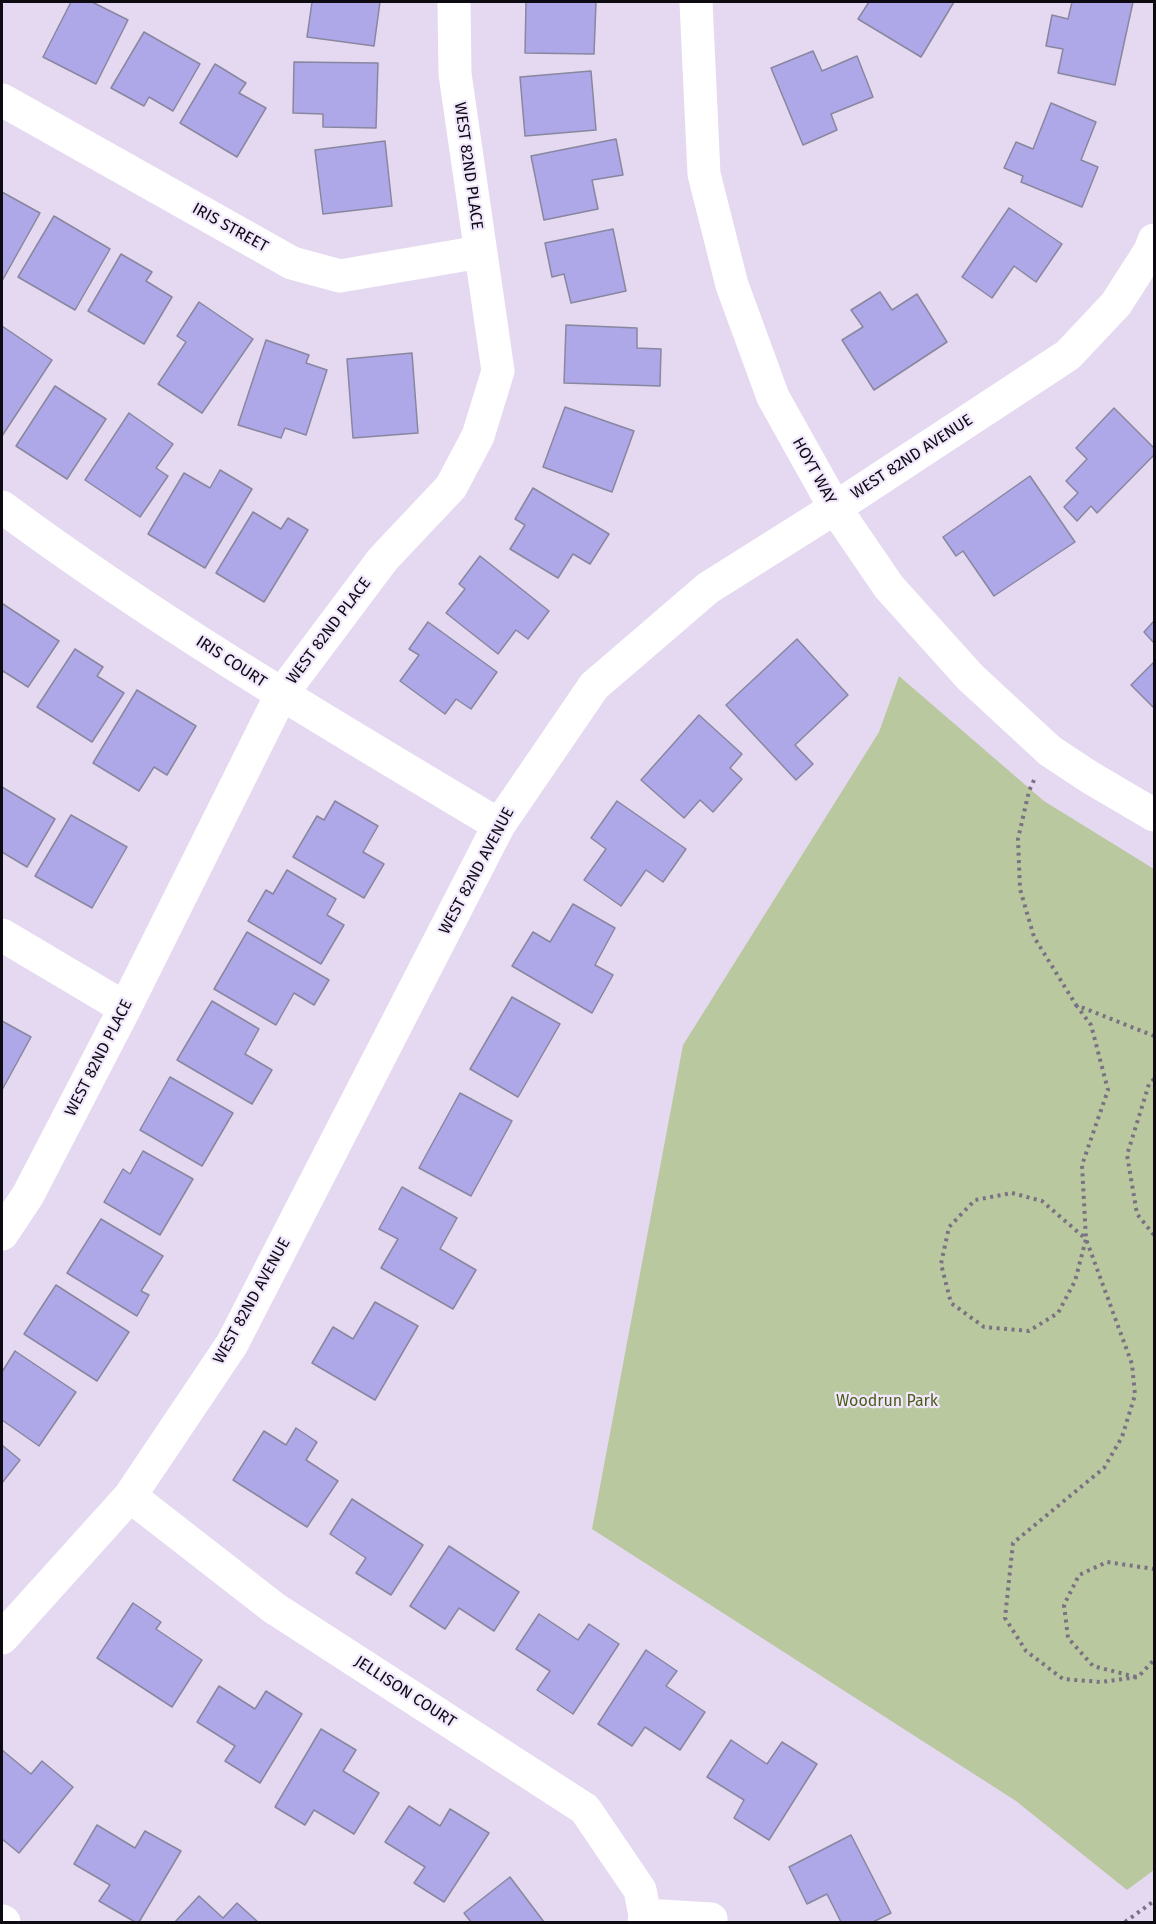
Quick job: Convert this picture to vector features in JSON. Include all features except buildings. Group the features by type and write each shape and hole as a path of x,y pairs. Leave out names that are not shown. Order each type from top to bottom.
{"street":[{"name":"WEST 82ND PLACE","path":"2,1233 28,1196 125,1008 281,695 382,559 451,487 478,436 498,371 455,74 454,2"},
{"name":"HOYT WAY","path":"696,2 705,174 732,285 773,397 835,508 888,587 970,677 1050,751 1155,815"},
{"name":"IRIS STREET","path":"2,100 292,263 340,276 480,252"},
{"name":"WEST 82ND AVENUE","path":"2,1638 130,1496 232,1344 499,825 594,686 708,588 835,508 1068,355 1116,304 1155,240"},
{"name":"IRIS COURT","path":"2,507 73,559 281,695 499,825"},
{"path":"2,935 125,1008"},
{"name":"JELLISON COURT","path":"130,1496 274,1608 585,1809 640,1890 644,1919"},
{"path":"644,1919 711,1919"}],"path":[{"path":"1050,751 1029,791 1018,839 1020,890 1034,937 1091,1025 1108,1090 1082,1165 1086,1239 1132,1364 1135,1395 1122,1437 1104,1468 1013,1543 1005,1618 1026,1651 1064,1678 1101,1682 1138,1677 1155,1660"},
{"path":"1076,1005 1155,1036"},
{"path":"1155,1079 1149,1084 1127,1155 1137,1214 1155,1235"},
{"path":"1012,1193 1042,1201 1086,1239 1075,1281 1058,1313 1029,1331 984,1327 951,1303 941,1264 949,1227 975,1200 1012,1193"},
{"path":"1138,1677 1093,1666 1068,1638 1064,1605 1079,1575 1107,1562 1155,1569"},
{"path":"1125,1923 1155,1900"}],"green space":[{"name":"Woodrun Park","path":"899,676 1044,801 1154,869 1154,1870 1127,1890 1016,1801 592,1529 683,1045 879,732"}]}
